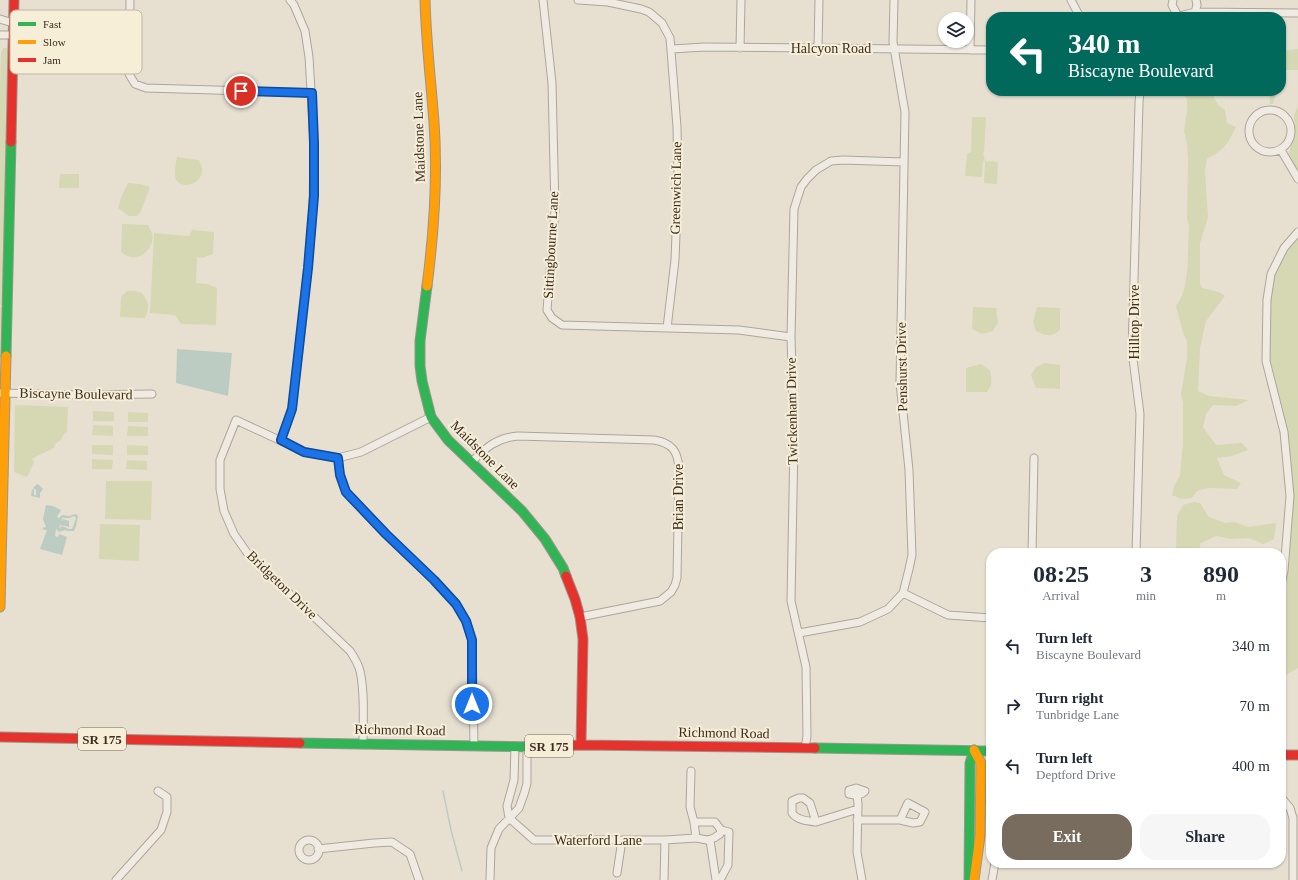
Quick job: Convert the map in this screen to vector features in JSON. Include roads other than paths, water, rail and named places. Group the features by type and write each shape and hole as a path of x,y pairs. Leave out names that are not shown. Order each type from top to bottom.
{"main road":[{"path":"14,0 14,10"},
{"name":"Maidstone Lane","path":"425,0 426,35 434,123 435,204 430,268 420,341 420,366 422,381 432,417 448,440 522,511 546,539 555,553 565,574 575,599 580,617 583,639 581,745"},
{"path":"0,607 2,393 11,74"},
{"name":"Richmond Road","path":"0,736 527,747 581,745 986,751"},
{"path":"969,880 970,763 974,750"},
{"path":"974,750 981,763 980,836 974,880"},
{"path":"1286,755 1298,755"}],"street":[{"path":"130,0 130,10"},
{"path":"290,0 294,5 305,31 309,57 312,93 314,180 308,268 292,409 281,440 304,452 338,458 361,452 432,417"},
{"path":"545,0 551,0"},
{"name":"Sittingbourne Lane","path":"545,0 552,83 554,210 547,310 552,318 562,325 739,330 791,337"},
{"name":"Greenwich Lane","path":"578,0 608,2 649,12 662,23 670,38 677,127 678,181 675,260 667,328"},
{"path":"740,48 741,0"},
{"path":"818,48 819,0"},
{"name":"Penshurst Drive","path":"799,633 860,622 888,609 903,593 912,555 909,470 900,383 905,112 893,42 894,0"},
{"path":"970,50 971,0"},
{"path":"1071,0 1077,12"},
{"path":"1172,0 1174,12"},
{"path":"1195,12 1196,0"},
{"path":"1286,13 1298,13"},
{"path":"0,19 10,22"},
{"name":"Halcyon Road","path":"672,49 704,47 986,50"},
{"path":"129,74 135,84 146,88 312,93"},
{"name":"Hilltop Drive","path":"1136,548 1140,414 1132,351 1136,171 1140,96"},
{"path":"1272,110 1278,111 1284,115 1291,125 1292,132 1290,139 1287,145 1281,150 1272,153 1263,152 1252,143 1249,136 1249,127 1254,118 1260,112 1272,110"},
{"path":"1281,150 1298,179"},
{"name":"Twickenham Drive","path":"805,748 807,736 806,667 791,601 794,442 791,337 794,209 801,187 804,183 816,170 831,161 904,162"},
{"path":"1285,548 1290,496 1284,432 1266,361 1268,300 1270,274 1284,248 1298,232"},
{"name":"Biscayne Boulevard","path":"2,393 152,394"},
{"name":"Bridgeton Drive","path":"281,440 236,420 220,460 220,489 224,511 234,534 248,554 350,651 356,660 360,670 362,686 363,743"},
{"name":"Brian Drive","path":"471,463 493,443 500,439 518,436 654,440 668,444 674,449 679,462 677,578 675,585 671,592 660,601 580,617"},
{"path":"338,458 340,475 346,492 386,534 434,580 456,604 466,621 472,640 474,745"},
{"path":"1032,548 1034,458"},
{"path":"903,593 948,615 986,618"},
{"path":"509,818 507,806 514,780 515,746"},
{"path":"490,880 491,848 499,829 519,808 526,787 527,747"},
{"path":"691,771 690,807 696,838"},
{"path":"116,880 161,830 167,812 167,797 158,791"},
{"path":"857,796 857,852 862,880"},
{"path":"1286,803 1290,808 1293,818 1292,880"},
{"path":"816,822 858,809"},
{"name":"Waterford Lane","path":"509,818 534,840 665,840 696,838 710,840"},
{"path":"857,820 900,820"},
{"path":"694,822 715,822 721,830 729,832 728,865 720,880"},
{"path":"716,880 710,840 720,834 721,830"},
{"path":"617,873 622,840"},
{"path":"664,880 665,840"},
{"path":"318,849 392,842 410,854 419,880"},
{"path":"992,880 994,868"}],"waterway":[{"path":"443,791 451,830 462,871"}]}
